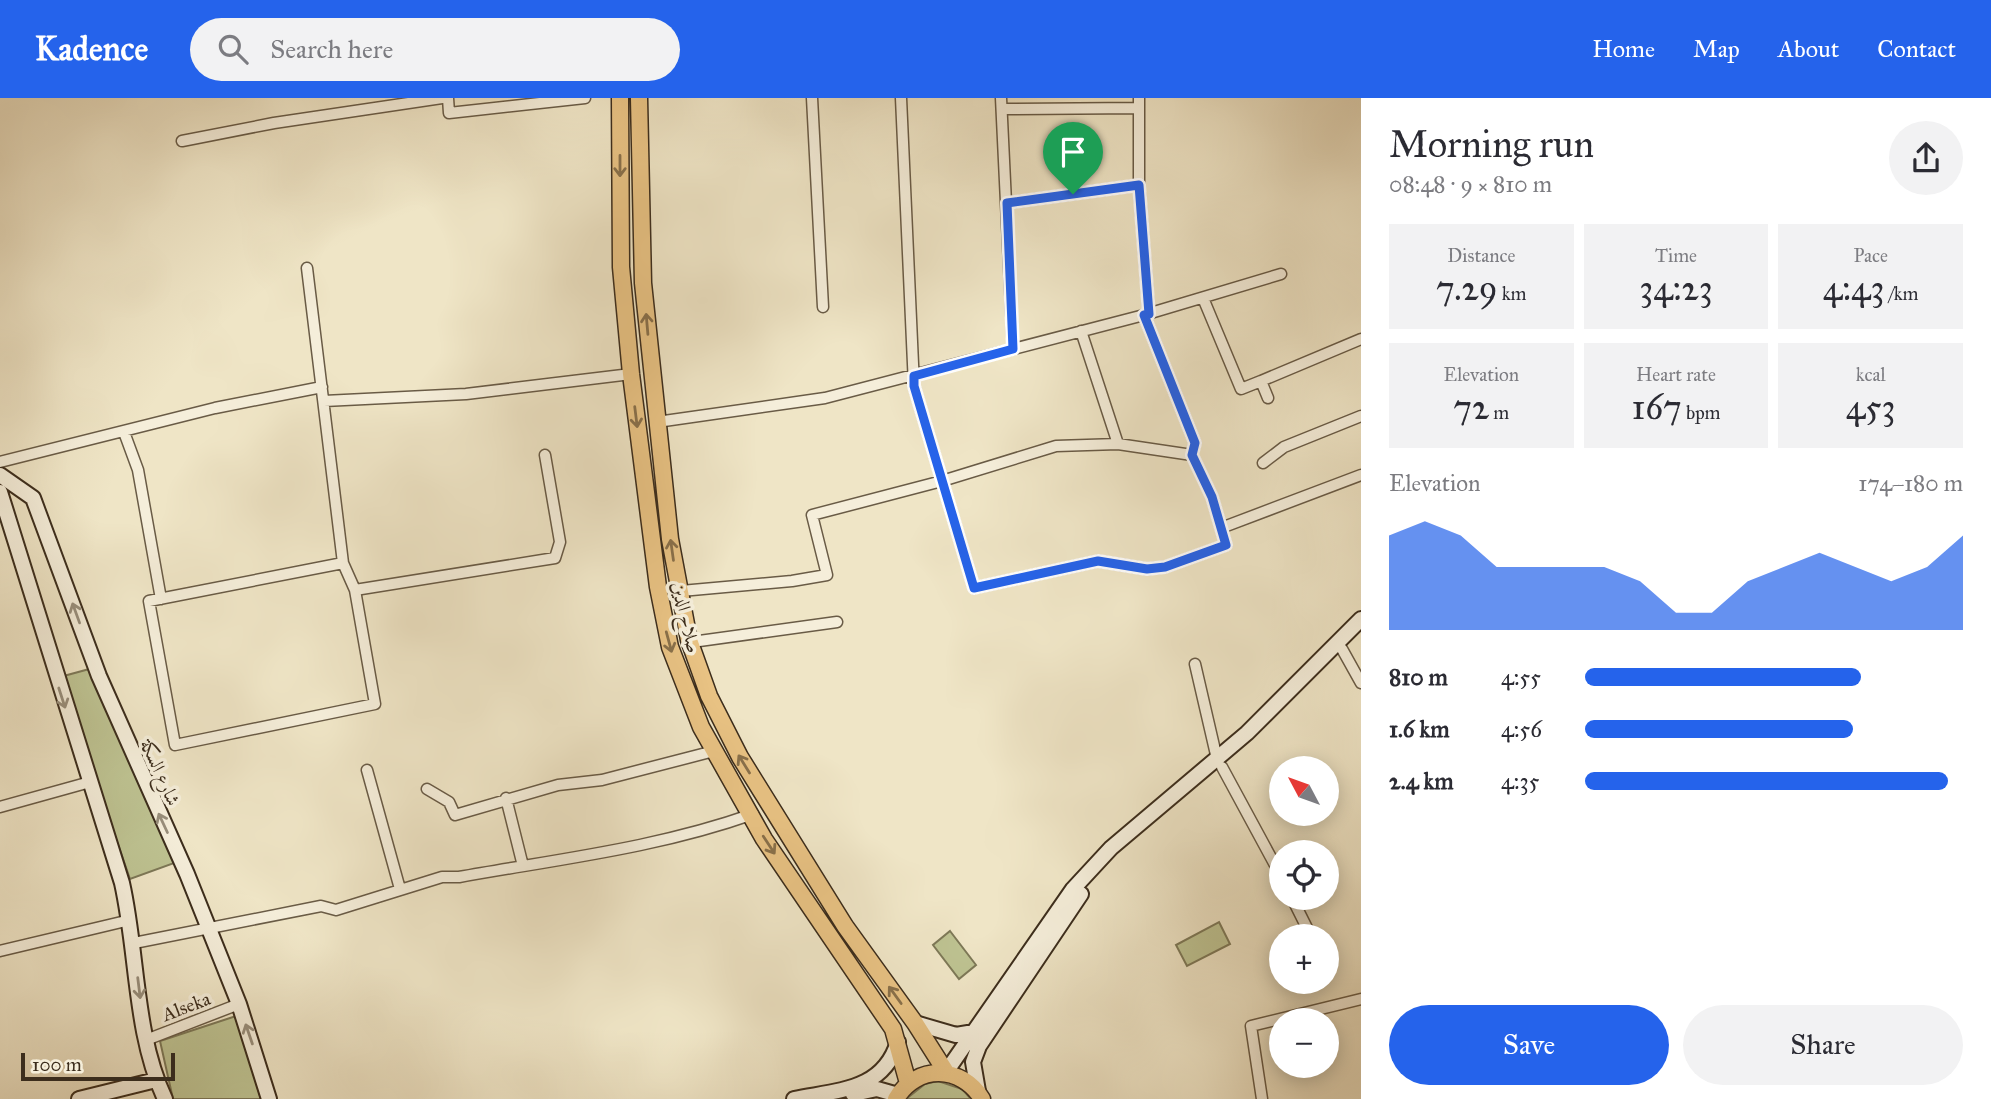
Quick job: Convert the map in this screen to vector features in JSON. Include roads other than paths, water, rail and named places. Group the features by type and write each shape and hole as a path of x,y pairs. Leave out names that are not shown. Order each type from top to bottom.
{"highway":[{"name":"صلاح الدين","path":"620,98 621,267 631,374 661,610 679,675 714,751 764,839 878,1002 898,1042 901,1093"},
{"name":"صلاح الدين","path":"639,98 643,271 657,422 678,593 689,640 709,696 740,757 845,926 915,1023 946,1072"},
{"path":"620,201 628,194 642,198"},
{"path":"621,267 629,275 643,271"},
{"path":"901,1093 926,1074 946,1072 967,1081 980,1095"}],"main road":[{"name":"شارع السكة","path":"0,475 33,498 99,676 187,874 239,1004 269,1099"},
{"path":"0,492 112,848 130,920 146,1040 156,1080 165,1099"},
{"path":"946,1072 1073,889 1111,848 1220,763 1361,620"},
{"path":"980,1095 973,1062 979,1046 1087,885 1103,867 1342,649 1361,628"},
{"path":"915,1023 956,1035 974,1031"},
{"path":"794,1099 876,1078 892,1061 898,1042"},
{"path":"79,1099 156,1080"},
{"path":"828,1099 877,1089 901,1093"}],"street":[{"path":"182,141 274,123 445,98 449,113 585,98"},
{"path":"812,98 823,307"},
{"path":"901,98 914,386 956,519 974,588 1098,561 1147,569 1165,567 1226,545 1212,497 1192,455 1195,443 1147,315 1139,185 1139,103 1002,103 1013,349"},
{"path":"1007,203 1139,185"},
{"path":"307,268 343,563 355,590 375,704 175,745 149,601 343,563"},
{"path":"657,422 825,398 1147,315 1281,274"},
{"path":"1203,298 1241,389 1361,340"},
{"path":"1081,331 1118,444"},
{"path":"324,401 466,394 631,374"},
{"path":"1261,381 1268,398"},
{"path":"0,462 215,408 322,387"},
{"path":"1263,463 1284,447 1361,416"},
{"path":"124,432 138,470 161,599"},
{"path":"681,591 792,581 827,575 812,514 942,481 1056,446 1118,444 1192,455"},
{"path":"355,590 555,558 560,542 545,455"},
{"path":"1221,528 1361,475"},
{"path":"692,642 837,622"},
{"path":"1342,649 1361,684"},
{"path":"1195,664 1220,763 1269,854"},
{"path":"427,789 449,802 455,815 558,785 602,780 714,751"},
{"path":"367,770 400,889"},
{"path":"0,807 90,782"},
{"path":"506,798 523,866"},
{"path":"134,943 321,906 336,909 442,877 460,877 639,847 700,833 752,814"},
{"path":"0,951 130,920"},
{"path":"1262,1099 1251,1026 1361,999"},
{"name":"Alseka","path":"146,1040 239,1004"}]}
